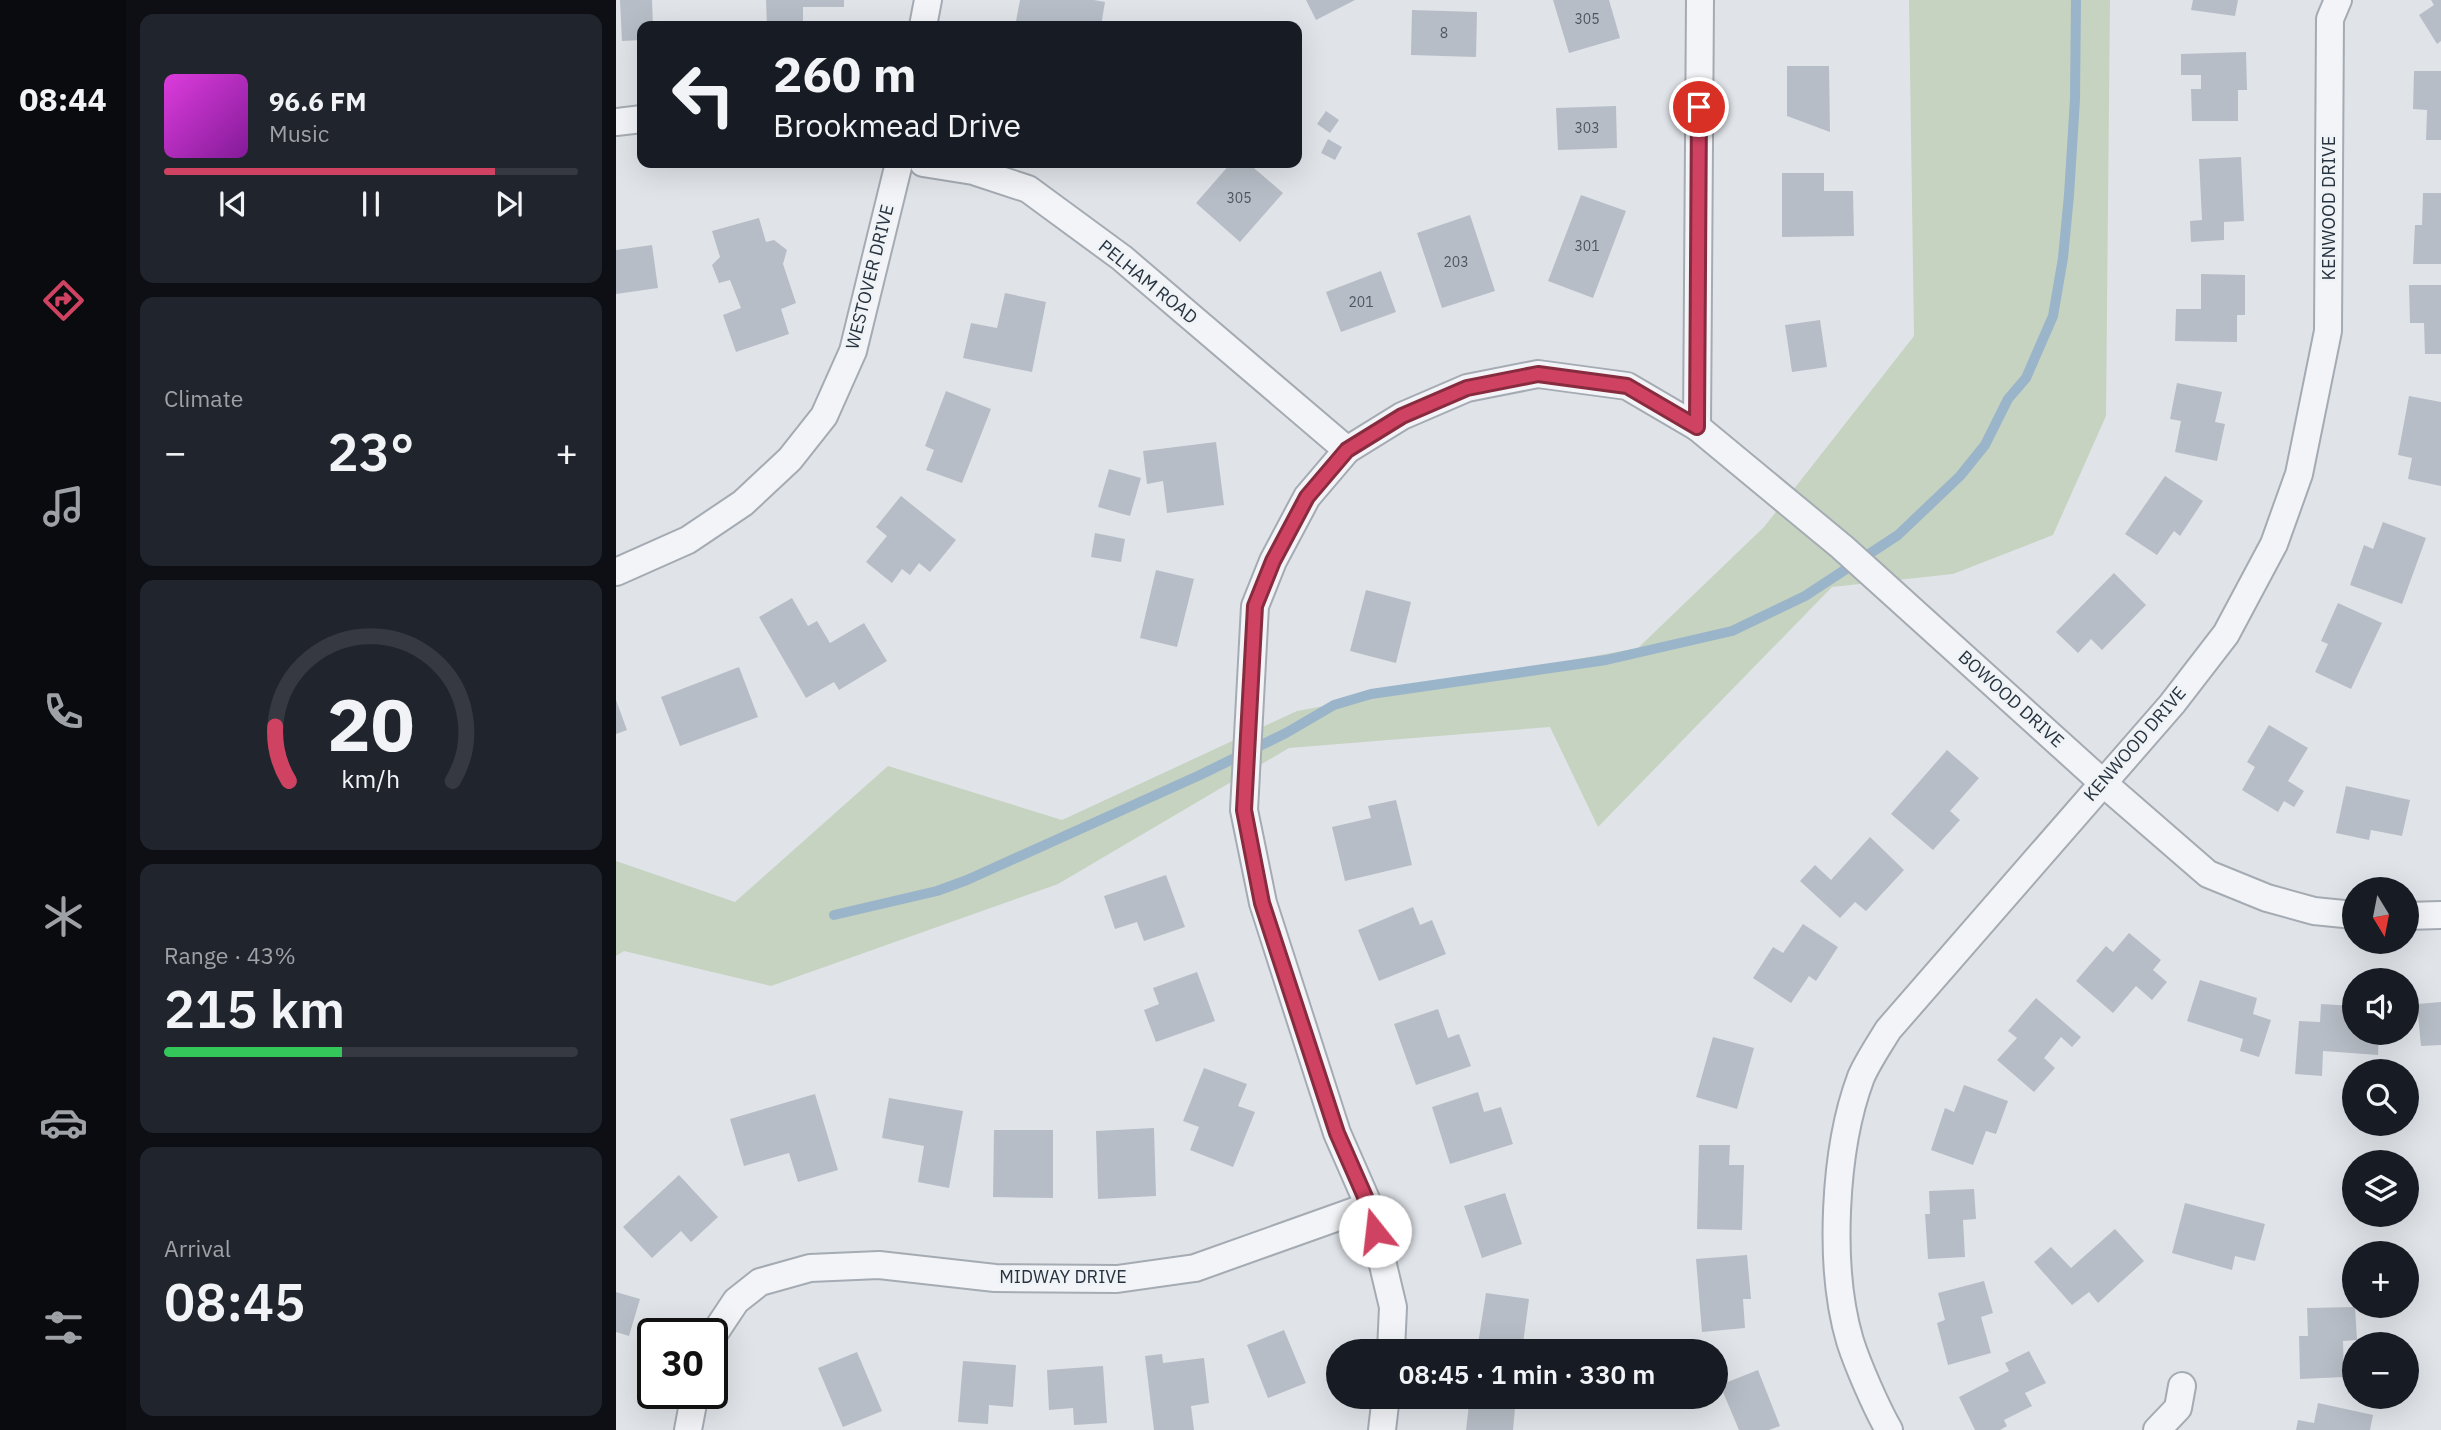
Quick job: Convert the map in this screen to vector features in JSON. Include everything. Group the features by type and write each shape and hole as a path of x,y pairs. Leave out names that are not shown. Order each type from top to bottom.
{"street":[{"path":"924,21 928,0"},
{"path":"1697,427 1700,0"},
{"name":"KENWOOD DRIVE","path":"1889,1430 1850,1341 1838,1277 1838,1199 1845,1134 1862,1075 1888,1030 2172,704 2226,634 2274,544 2299,474 2328,331 2330,19 2338,0"},
{"path":"616,122 637,120"},
{"name":"WESTOVER DRIVE","path":"616,572 688,540 743,503 790,458 824,416 853,351 897,168"},
{"name":"PELHAM ROAD","path":"954,168 973,171 1028,189 1122,258 1347,450"},
{"name":"BOWOOD DRIVE","path":"1392,1339 1393,1307 1369,1206 1337,1133 1262,903 1244,810 1255,606 1273,561 1307,497 1347,450 1402,416 1467,388 1538,374 1627,386 1697,427 1842,547 2208,874 2267,898 2314,911 2342,914"},
{"path":"2419,916 2441,915"},
{"name":"MIDWAY DRIVE","path":"725,1318 736,1301 760,1282 810,1268 879,1265 995,1278 1117,1279 1195,1268 1369,1206"},
{"path":"2157,1430 2178,1408 2182,1386"},
{"path":"688,1430 692,1409"},
{"path":"1382,1430 1384,1409"}],"green space":[{"path":"1909,0 2110,0 2106,416 2053,535 1953,574 1832,587 1598,827 1550,727 1289,748 1058,884 771,986 624,951 616,956 616,861 735,902 888,766 1062,820 1297,711 1638,648 1764,527 1914,336"}],"building":[{"path":"620,0 652,0 653,21 637,21 637,40 622,41"},
{"path":"766,0 844,0 844,7 803,7 803,21 767,21"},
{"path":"1020,0 1105,2 1102,21 1016,21"},
{"path":"1306,0 1355,0 1316,20"},
{"path":"1553,0 1609,0 1620,38 1569,53"},
{"path":"2193,0 2238,0 2235,16 2191,10"},
{"path":"2431,0 2441,0 2441,41 2437,44 2419,15 2434,5"},
{"path":"1412,10 1477,12 1476,57 1411,55"},
{"path":"2246,52 2247,90 2238,90 2238,121 2192,121 2191,89 2201,89 2201,75 2181,75 2181,54"},
{"path":"1787,66 1829,66 1830,132 1787,116"},
{"path":"2414,71 2441,71 2441,140 2426,140 2427,110 2413,109"},
{"path":"1616,106 1617,148 1558,150 1556,108"},
{"path":"1326,111 1339,120 1330,133 1317,124"},
{"path":"1328,139 1342,147 1335,160 1321,153"},
{"path":"2241,157 2244,221 2224,222 2224,240 2191,242 2190,221 2202,220 2199,159"},
{"path":"1227,168 1254,168 1283,193 1240,242 1196,203"},
{"path":"1782,173 1824,173 1824,191 1853,191 1854,236 1782,237"},
{"path":"2423,193 2441,193 2441,264 2413,264 2415,225 2422,225"},
{"path":"1581,195 1626,211 1593,298 1548,281"},
{"path":"1470,215 1495,291 1442,308 1417,233"},
{"path":"759,218 766,242 774,240 787,250 783,264 796,303 781,309 789,334 736,352 723,315 741,308 730,280 719,283 712,265 720,257 712,231"},
{"path":"652,245 658,288 616,294 616,250"},
{"path":"1381,271 1396,312 1341,332 1326,292"},
{"path":"2201,274 2245,275 2245,315 2237,315 2237,342 2175,341 2176,309 2201,309"},
{"path":"2409,285 2441,285 2441,354 2425,354 2424,323 2410,323"},
{"path":"1005,293 1046,302 1032,372 963,358 971,323 997,328"},
{"path":"1820,320 1827,367 1792,372 1785,325"},
{"path":"2177,383 2222,392 2215,422 2225,424 2217,461 2175,452 2181,421 2170,419"},
{"path":"946,391 991,409 962,483 926,470 934,450 925,446"},
{"path":"2409,396 2441,402 2441,486 2408,479 2412,458 2398,455"},
{"path":"1216,442 1224,505 1167,513 1163,481 1147,484 1143,451"},
{"path":"1109,469 1141,478 1130,516 1098,507"},
{"path":"2165,476 2203,501 2180,536 2174,531 2157,555 2125,534"},
{"path":"901,496 956,540 930,572 919,563 910,575 902,569 892,583 866,562 887,536 876,527"},
{"path":"2383,522 2426,538 2402,604 2350,585 2364,545 2373,549"},
{"path":"1095,533 1125,539 1121,562 1091,557"},
{"path":"1156,570 1194,579 1177,647 1140,638"},
{"path":"2114,573 2146,605 2102,650 2091,639 2078,653 2056,632"},
{"path":"1366,590 1411,602 1396,663 1350,651"},
{"path":"792,598 808,626 817,621 830,643 864,623 887,661 839,690 834,682 806,698 759,617"},
{"path":"2338,603 2382,623 2351,689 2315,672 2328,644 2321,641"},
{"path":"739,667 758,717 680,746 661,697"},
{"path":"616,700 627,730 616,734"},
{"path":"2269,725 2308,748 2288,781 2304,791 2294,807 2284,801 2278,812 2242,790 2255,767 2247,762"},
{"path":"1947,750 1979,778 1950,811 1960,820 1933,850 1891,814"},
{"path":"2346,786 2410,800 2402,836 2371,830 2369,840 2336,833"},
{"path":"1396,800 1412,865 1345,881 1332,827 1371,818 1368,806"},
{"path":"1870,837 1904,870 1866,911 1855,902 1840,918 1800,881 1815,865 1831,880"},
{"path":"1166,875 1185,927 1144,941 1137,922 1115,929 1104,896"},
{"path":"1413,907 1420,925 1432,920 1446,954 1379,981 1358,930"},
{"path":"1803,924 1838,947 1816,981 1809,976 1791,1003 1753,978 1773,947 1783,953"},
{"path":"2129,933 2161,960 2153,970 2167,982 2152,1000 2136,986 2113,1013 2076,981 2106,946 2113,952"},
{"path":"1197,972 1215,1021 1156,1042 1144,1010 1159,1004 1153,988"},
{"path":"2200,980 2257,998 2253,1014 2271,1020 2259,1057 2240,1051 2243,1039 2187,1021"},
{"path":"2036,998 2081,1037 2072,1047 2061,1037 2044,1058 2055,1068 2034,1092 1997,1060 2017,1038 2008,1031"},
{"path":"2441,1002 2441,1045 2421,1046 2419,1004"},
{"path":"2321,1004 2342,1005 2342,1045 2378,1045 2378,1055 2323,1051 2322,1076 2295,1074 2299,1021 2320,1022"},
{"path":"1438,1009 1448,1038 1459,1034 1471,1066 1416,1085 1394,1024"},
{"path":"1713,1037 1754,1048 1737,1109 1696,1097"},
{"path":"1204,1068 1247,1084 1238,1106 1255,1112 1233,1167 1190,1150 1199,1127 1183,1121"},
{"path":"1964,1085 2008,1101 1996,1134 1986,1131 1973,1165 1931,1150 1945,1108 1954,1112"},
{"path":"1478,1092 1484,1112 1501,1107 1513,1144 1450,1164 1432,1107"},
{"path":"815,1094 838,1170 798,1182 789,1153 744,1166 730,1119"},
{"path":"889,1098 963,1111 949,1188 918,1182 924,1146 882,1138"},
{"path":"1154,1128 1156,1196 1098,1199 1096,1131"},
{"path":"994,1130 1053,1130 1053,1198 993,1197"},
{"path":"1699,1145 1730,1145 1729,1165 1744,1165 1742,1230 1697,1229"},
{"path":"679,1175 718,1217 691,1242 681,1231 652,1258 623,1227"},
{"path":"1974,1189 1976,1219 1963,1220 1965,1257 1928,1259 1925,1214 1930,1214 1929,1191"},
{"path":"1505,1193 1522,1244 1482,1258 1464,1206"},
{"path":"2185,1203 2265,1224 2255,1261 2235,1256 2232,1270 2172,1253"},
{"path":"2115,1229 2144,1261 2098,1303 2089,1292 2072,1305 2034,1262 2051,1247 2071,1268"},
{"path":"1747,1255 1751,1299 1743,1299 1745,1328 1702,1332 1696,1259"},
{"path":"1984,1281 1993,1313 1981,1317 1991,1353 1948,1365 1937,1323 1945,1320 1938,1293"},
{"path":"616,1292 640,1299 629,1336 616,1332"},
{"path":"1486,1293 1529,1299 1524,1339 1479,1339"},
{"path":"2342,1307 2342,1318 2356,1318 2357,1332 2342,1332 2342,1377 2300,1379 2299,1336 2308,1336 2307,1308"},
{"path":"1284,1330 1306,1383 1268,1398 1247,1345"},
{"path":"2029,1351 2046,1383 2025,1393 2032,1406 2004,1420 2007,1426 2000,1430 1975,1430 1959,1397 2009,1371 2005,1363"},
{"path":"857,1352 882,1411 843,1427 818,1368"},
{"path":"1162,1354 1163,1363 1204,1358 1209,1403 1191,1406 1194,1430 1154,1430 1145,1356"},
{"path":"963,1361 1016,1365 1013,1407 989,1405 988,1424 958,1422"},
{"path":"1103,1366 1107,1423 1074,1425 1073,1408 1049,1410 1047,1370"},
{"path":"1758,1370 1780,1426 1769,1430 1739,1430 1728,1404 1728,1382"},
{"path":"2318,1403 2373,1415 2370,1430 2296,1430 2298,1420 2314,1423"},
{"path":"1468,1409 1515,1409 1513,1430 1466,1430"}],"waterway":[{"path":"834,915 937,891 967,880 1200,775 1286,733 1334,705 1371,694 1606,660 1732,631 1805,596 1898,535 1960,476 1985,445 2008,399 2026,378 2053,316 2063,258 2069,195 2075,99 2076,0"}],"route":[{"path":"1375,1231 1369,1206 1337,1133 1262,903 1244,810 1255,606 1273,561 1307,497 1347,450 1402,416 1467,388 1538,374 1627,386 1697,427 1699,107"}]}
